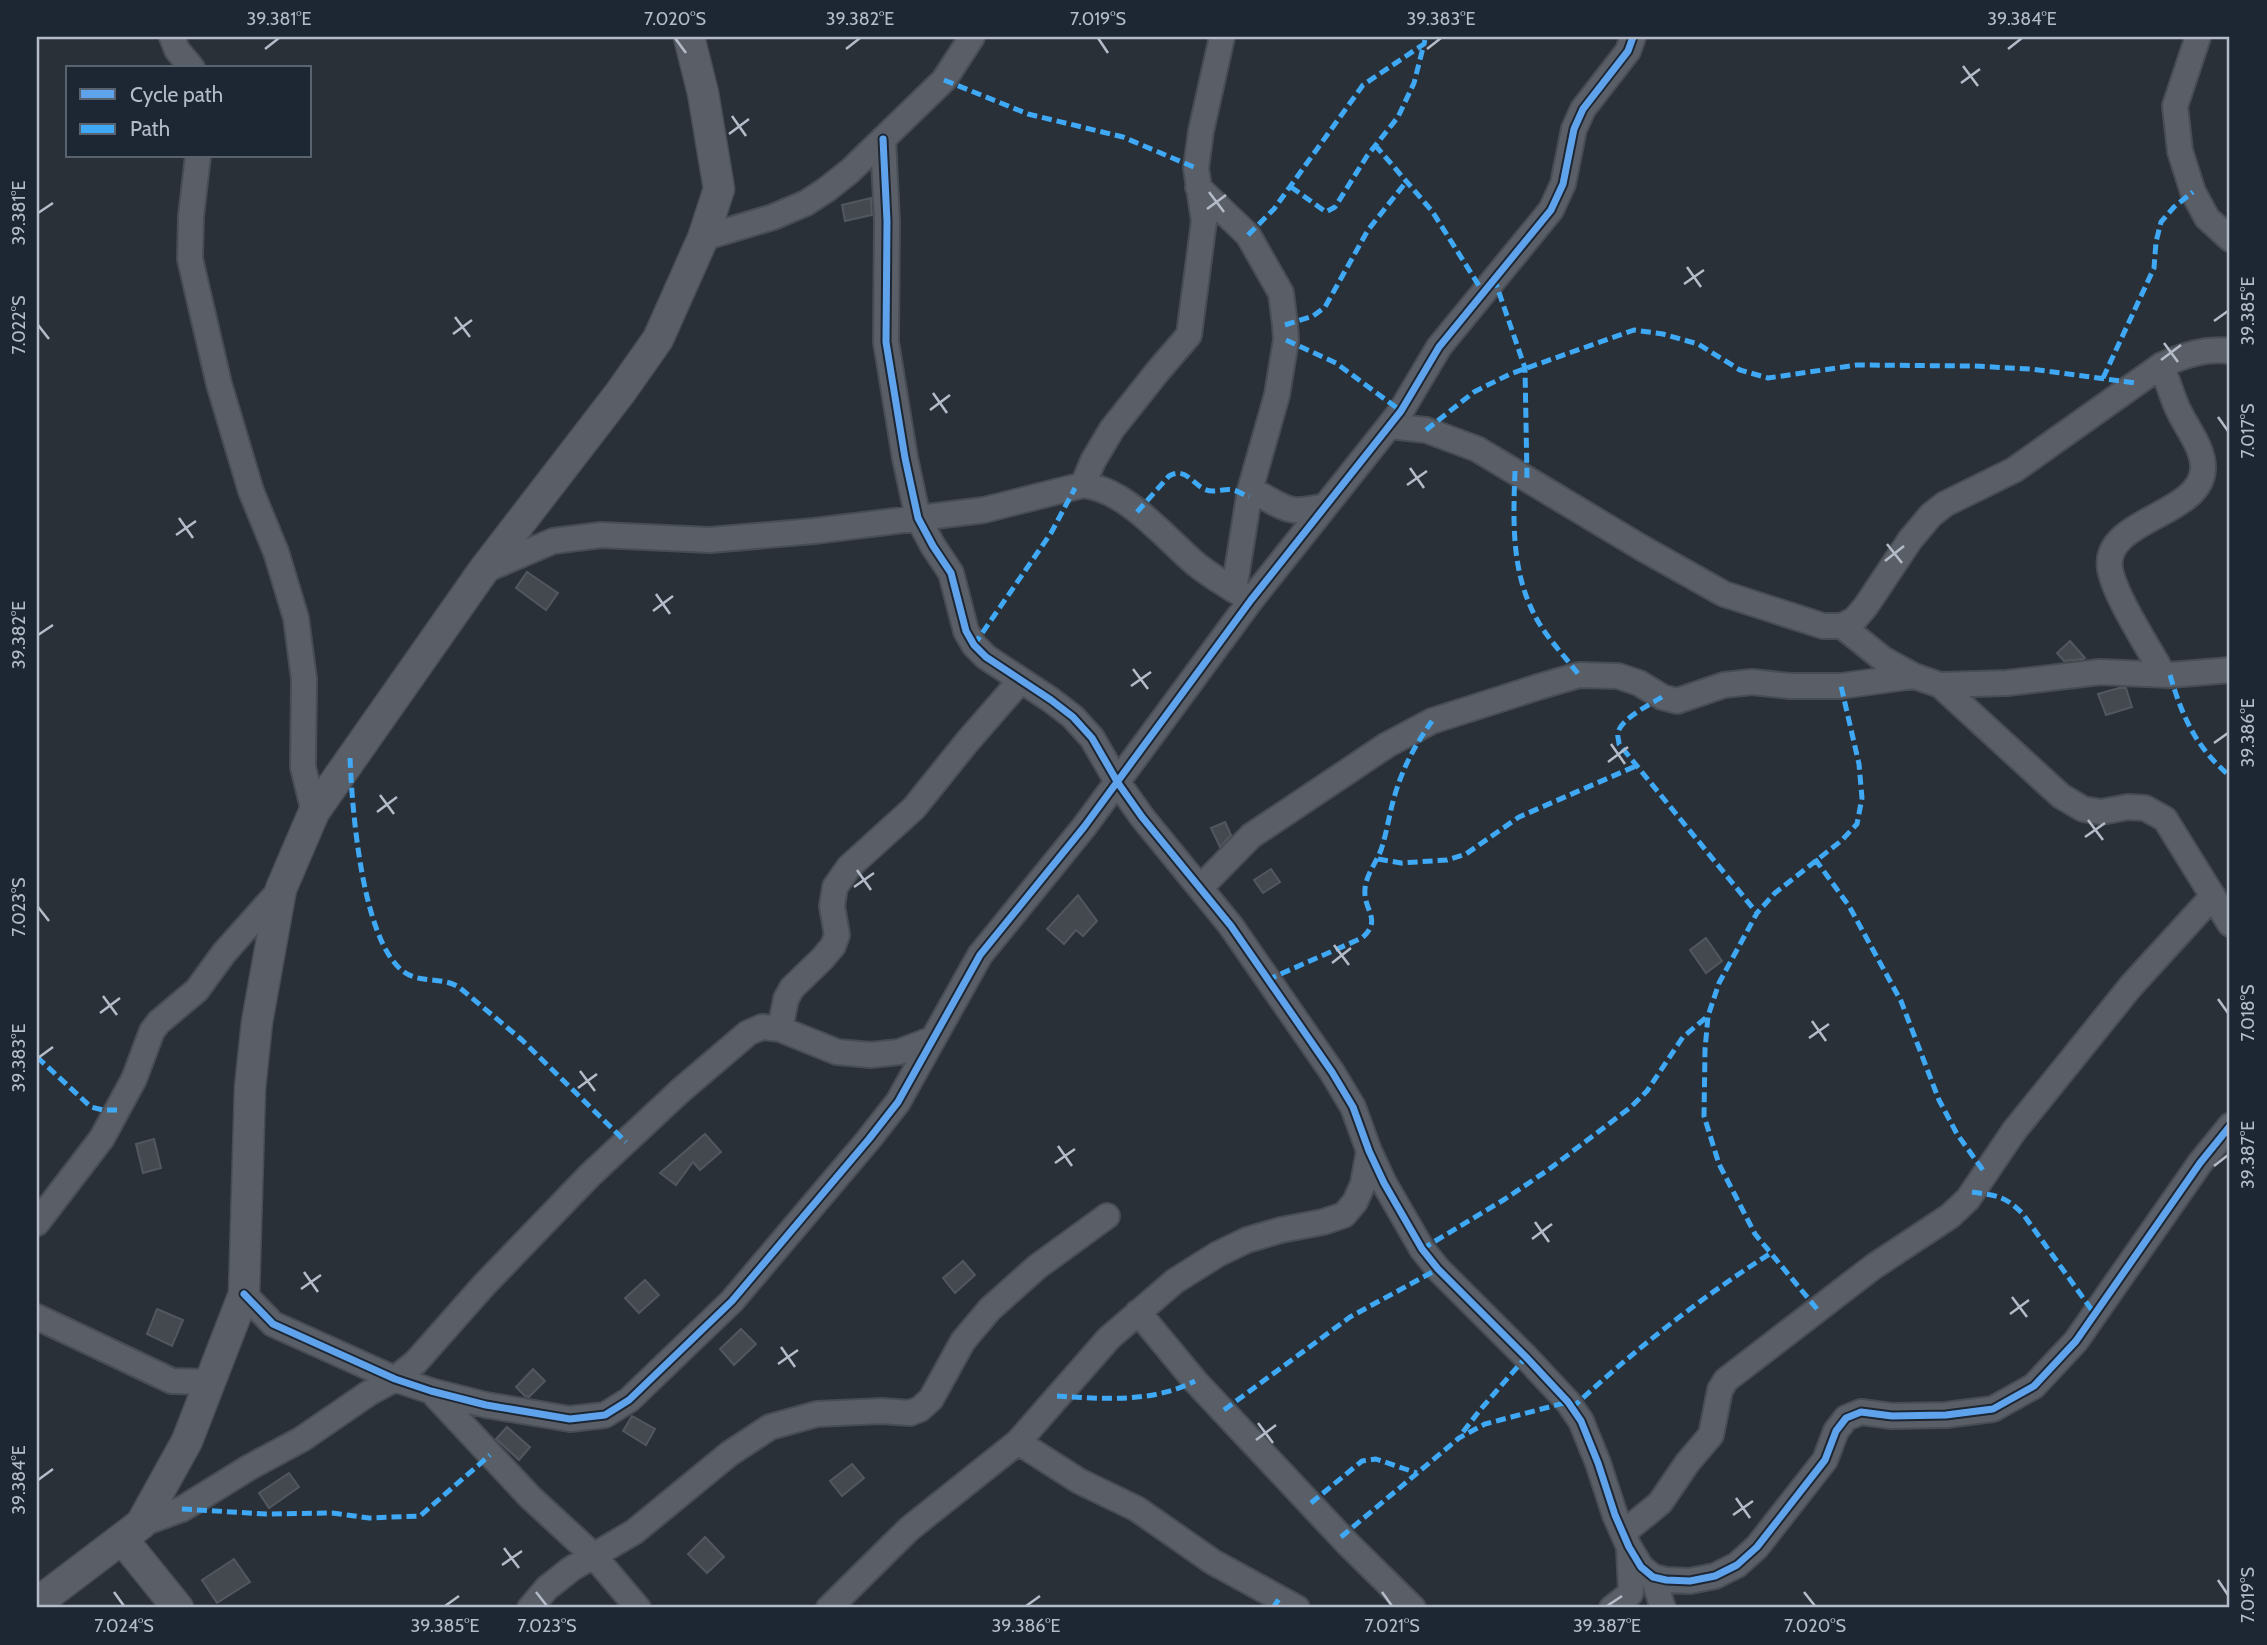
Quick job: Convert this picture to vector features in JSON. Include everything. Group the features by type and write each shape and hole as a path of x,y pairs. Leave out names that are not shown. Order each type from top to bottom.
{"street":[{"path":"172,37 177,50 190,66"},
{"path":"132,1532 187,1441 244,1294 250,1088 257,1022 281,889 314,812 484,571 658,339 704,238 719,188 703,93 688,37"},
{"path":"704,238 773,217 806,203 850,171 944,80 972,37"},
{"path":"1083,485 1093,461 1112,429 1189,335 1204,221 1196,168 1201,131 1222,37"},
{"path":"244,1294 273,1324 395,1379 430,1391 486,1405 570,1419 605,1415 629,1400 732,1301 898,1102 980,955 1118,783 1243,595 1324,507 1401,411 1439,348 1551,209 1563,184 1574,129 1583,109 1628,51 1633,37"},
{"path":"2198,37 2175,106 2179,150 2193,192 2207,218 2230,239"},
{"path":"883,139 887,220 886,342 905,458 918,518 951,573 966,631 974,645 986,657 1073,717 1092,738 1118,783 1231,926 1332,1072 1353,1107 1369,1151 1405,1222 1422,1249 1438,1269 1536,1367 1568,1402 1581,1421 1626,1540 1641,1566 1653,1577 1663,1608"},
{"path":"198,158 191,216 190,259 223,397 251,491 276,552 296,618 304,679 303,767 314,812"},
{"path":"1198,187 1248,235 1281,293 1286,340 1277,395 1250,490 1243,595"},
{"path":"1389,426 1426,430 1478,449 1724,594 1823,626 1842,626 1855,619 1866,606 1909,540 1931,515 1945,504 2014,470 2162,365 2189,353 2217,349 2230,351"},
{"path":"2162,365 2177,408 2202,460 2203,471 2197,486 2172,508 2124,534 2114,546 2110,568 2122,600 2163,674"},
{"path":"484,571 553,541 601,535 710,540 814,531 984,510 1083,485 1097,486 1119,499 1197,565 1243,595"},
{"path":"1250,490 1294,510 1324,507"},
{"path":"1842,626 1884,659 1913,676 1940,685 2007,683 2100,672 2163,674 2230,670"},
{"path":"1200,888 1251,836 1387,745 1432,721 1578,674 1618,676 1639,683 1662,697 1677,701 1724,685 1752,682 1790,686 1841,686 1913,676"},
{"path":"780,1029 786,999 792,988 827,952 837,935 832,906 835,887 849,867 914,808 1021,680"},
{"path":"1940,685 2061,796 2083,808 2101,812 2128,807 2145,808 2165,819 2230,924"},
{"path":"37,1223 102,1138 134,1079 152,1031 197,990 224,953 281,889"},
{"path":"1612,1608 1631,1590 1626,1540 1660,1503 1688,1462 1711,1435 1720,1390 1726,1380 1873,1267 1950,1216 1968,1199 2014,1131 2092,1034 2213,896"},
{"path":"37,1603 132,1532 182,1509 302,1439 369,1393 395,1379 416,1362 484,1284 590,1175 680,1091 748,1033 762,1027 780,1029 837,1052 872,1055 899,1052 933,1039"},
{"path":"1653,1577 1690,1581 1715,1576 1737,1565 1757,1548 1825,1460 1836,1431 1846,1418 1861,1412 1892,1416 1946,1415 1993,1409 2034,1386 2076,1341 2200,1163 2230,1126"},
{"path":"829,1608 909,1528 1018,1442 1109,1338 1175,1281 1247,1240 1323,1222 1344,1214 1355,1202 1363,1184 1369,1151"},
{"path":"530,1608 547,1588 571,1569 634,1532 729,1454 770,1427 817,1414 881,1411 909,1413 920,1409 931,1399 963,1341 990,1309 1037,1267 1107,1216"},
{"path":"1138,1312 1195,1381 1348,1544 1413,1608"},
{"path":"37,1317 172,1381 211,1381"},
{"path":"430,1391 530,1497 594,1556 638,1608"},
{"path":"1018,1442 1079,1481 1137,1509 1213,1562 1297,1608"},
{"path":"132,1532 178,1608"}],"building":[{"path":"871,198 872,215 845,221 842,205"},
{"path":"527,572 558,593 546,610 516,588"},
{"path":"2070,641 2085,658 2064,661 2057,653"},
{"path":"2126,688 2132,707 2106,715 2098,694"},
{"path":"1225,822 1231,835 1220,847 1211,828"},
{"path":"1271,869 1280,882 1263,893 1254,880"},
{"path":"1078,895 1097,921 1083,936 1076,930 1064,944 1047,929"},
{"path":"1706,938 1722,961 1706,973 1690,950"},
{"path":"705,1134 721,1152 700,1170 693,1162 676,1185 660,1173"},
{"path":"154,1139 161,1168 143,1173 136,1144"},
{"path":"963,1261 975,1275 955,1293 943,1278"},
{"path":"645,1280 659,1295 639,1313 625,1298"},
{"path":"157,1309 183,1320 172,1346 147,1334"},
{"path":"741,1329 756,1344 734,1365 720,1349"},
{"path":"533,1369 545,1381 529,1397 516,1387"},
{"path":"632,1416 655,1429 646,1445 623,1431"},
{"path":"507,1427 530,1447 519,1460 496,1439"},
{"path":"852,1464 864,1478 842,1496 830,1481"},
{"path":"289,1473 299,1487 269,1508 259,1493"},
{"path":"705,1537 724,1557 707,1573 688,1554"},
{"path":"234,1559 250,1582 217,1603 202,1580"}],"marked path":[{"path":"1291,187 1326,212 1335,207 1367,156 1398,117 1414,83 1425,40"},
{"path":"1248,235 1274,209 1363,85 1424,44"},
{"path":"944,80 1028,114 1123,137 1196,168"},
{"path":"1375,145 1432,211 1483,292"},
{"path":"1285,325 1313,316 1325,307 1368,230 1406,182"},
{"path":"2103,378 2154,268 2161,222 2193,192"},
{"path":"1494,278 1525,368 1527,478"},
{"path":"1426,430 1474,392 1510,374 1634,330 1663,334 1698,344 1740,370 1768,378 1857,365 1973,366 2031,369 2135,383"},
{"path":"1286,340 1336,363 1401,411"},
{"path":"1515,471 1514,530 1523,587 1539,623 1579,675"},
{"path":"1137,512 1169,476 1179,473 1208,490 1233,490 1249,497"},
{"path":"974,645 1051,533 1075,488"},
{"path":"2170,675 2180,704 2199,743 2230,776"},
{"path":"1817,1309 1755,1234 1719,1164 1704,1116 1705,1050 1708,1016 1719,983 1757,913 1775,893 1841,841 1857,824 1862,798 1859,764 1841,686"},
{"path":"1662,697 1624,722 1618,733 1619,744 1757,913"},
{"path":"1267,980 1362,938 1368,931 1372,920 1365,897 1367,879 1381,850 1401,777 1432,721"},
{"path":"350,758 353,809 362,873 378,933 390,956 411,976 446,982 460,988 522,1040 626,1142"},
{"path":"1378,859 1401,863 1447,860 1466,854 1519,817 1636,766"},
{"path":"1815,859 1849,906 1901,1001 1939,1100 1957,1134 1985,1173"},
{"path":"1422,1249 1548,1170 1631,1107 1647,1091 1683,1037 1708,1016"},
{"path":"37,1057 91,1107 118,1110"},
{"path":"1972,1192 2000,1197 2023,1214 2094,1313"},
{"path":"1572,1408 1668,1326 1771,1253"},
{"path":"1224,1410 1350,1317 1438,1269"},
{"path":"1463,1432 1526,1357"},
{"path":"1057,1396 1128,1398 1162,1393 1195,1381"},
{"path":"1341,1537 1459,1438 1485,1424 1568,1402"},
{"path":"182,1509 266,1514 332,1513 369,1518 420,1516 490,1455"},
{"path":"1311,1503 1362,1461 1376,1459 1417,1473"},
{"path":"1273,1608 1279,1599"}],"cycle path":[{"path":"244,1294 273,1324 395,1379 431,1391 486,1405 570,1419 605,1415 629,1400 732,1301 898,1102 980,955 1084,827 1251,600 1401,411 1439,347 1551,210 1563,184 1574,129 1583,109 1628,51 1633,37"},
{"path":"883,139 887,221 886,342 905,458 918,518 951,573 966,631 974,645 986,657 1051,700 1073,717 1092,738 1142,817 1231,926 1332,1072 1353,1107 1384,1183 1422,1249 1438,1269 1568,1402 1581,1421 1629,1547 1641,1567 1653,1577 1690,1581 1715,1576 1737,1565 1757,1547 1825,1460 1836,1431 1846,1418 1861,1412 1892,1416 1946,1415 1993,1409 2034,1386 2076,1341 2200,1163 2230,1126"}]}
